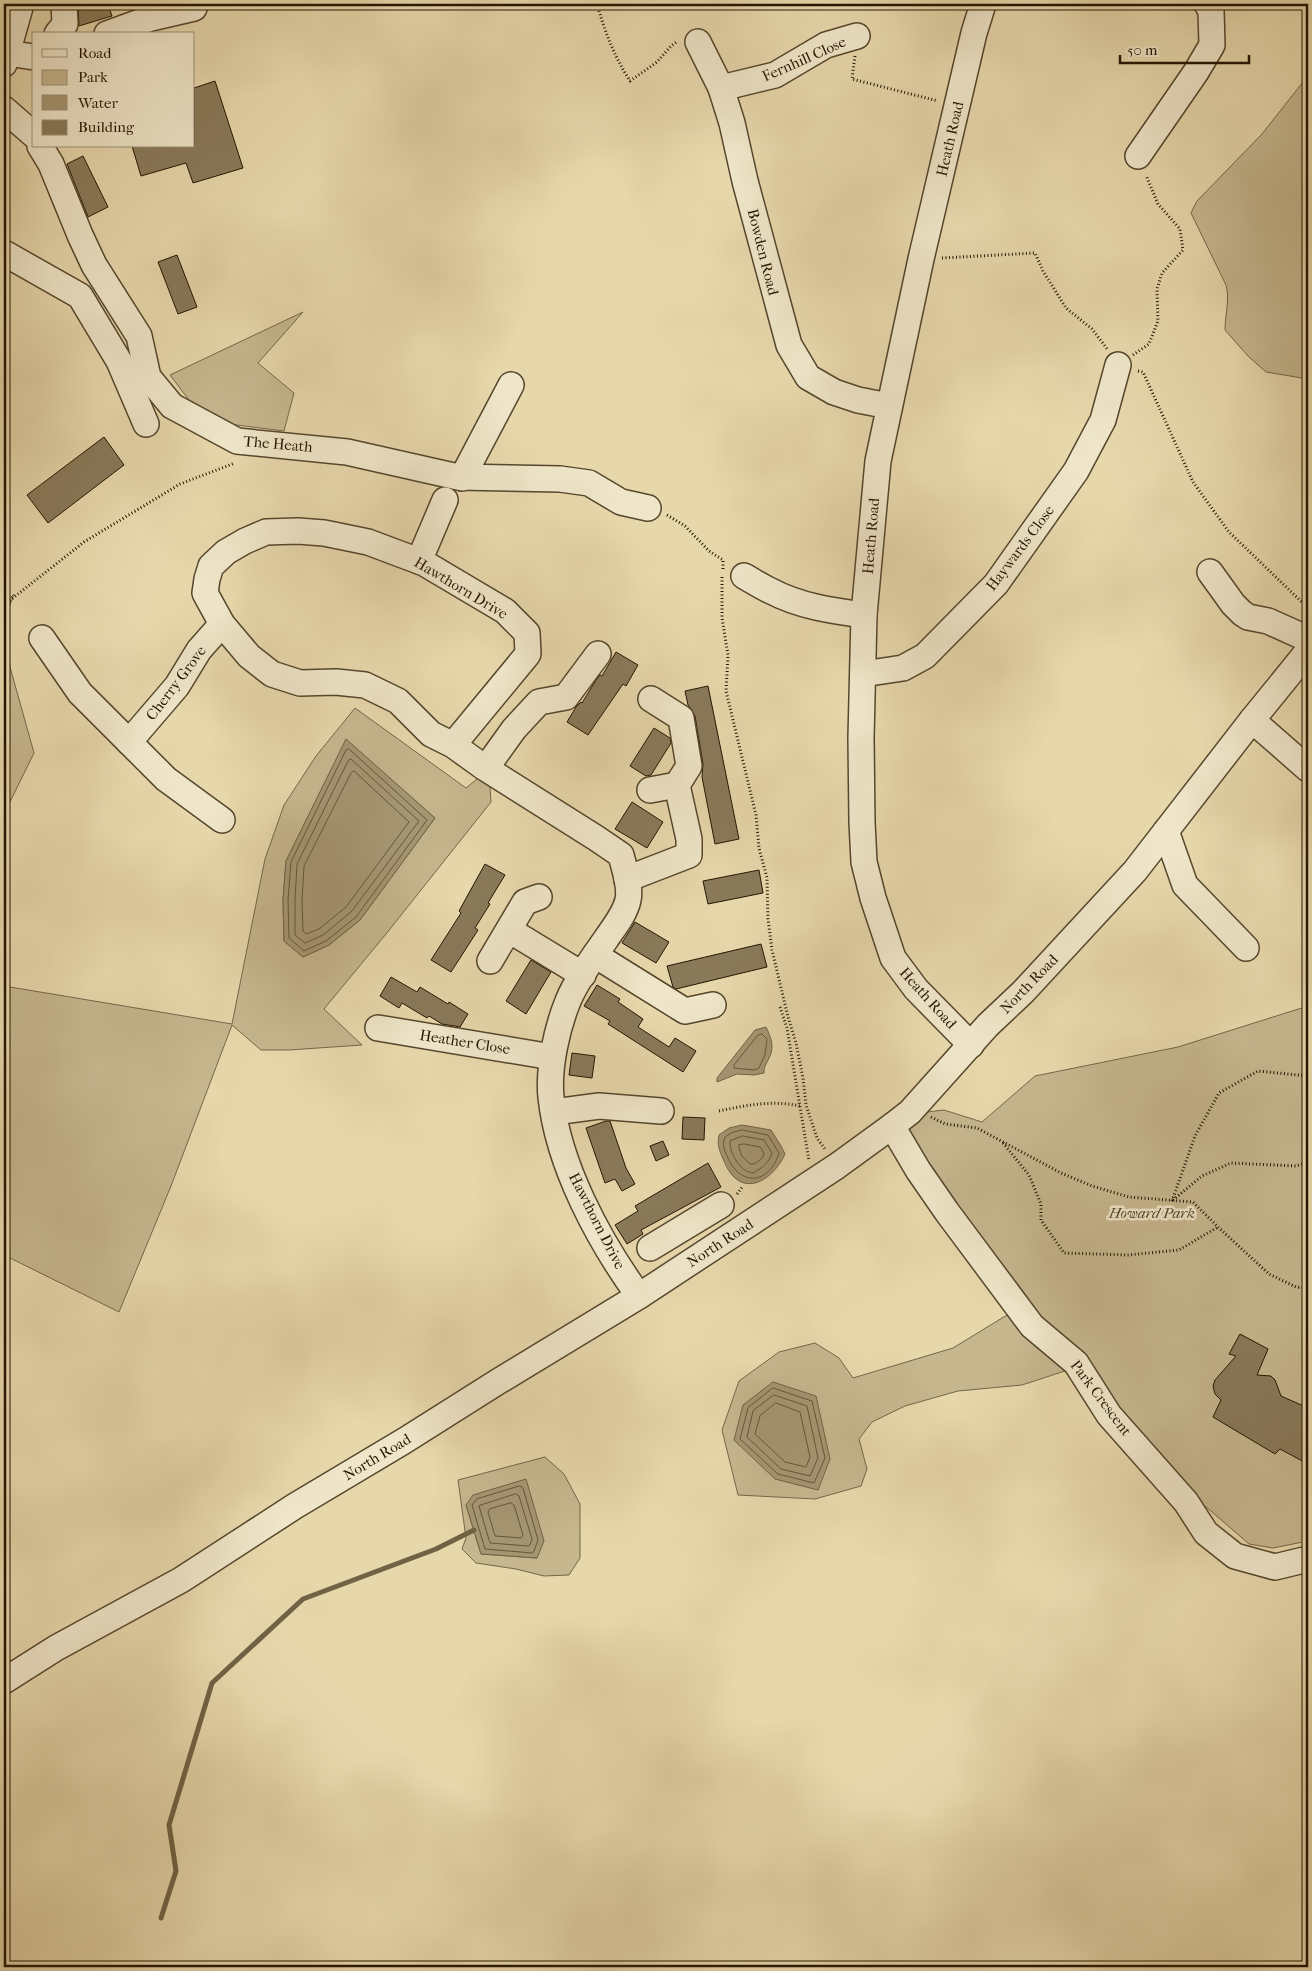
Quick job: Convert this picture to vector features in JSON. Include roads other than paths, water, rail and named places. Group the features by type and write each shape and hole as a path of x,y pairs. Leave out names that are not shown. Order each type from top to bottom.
{"street":[{"path":"21,4 6,59 32,57"},
{"path":"59,32 65,24 64,4"},
{"name":"Heath Road","path":"971,1045 916,989 893,958 873,898 864,862 861,738 864,615 878,460 921,259 974,33 983,4"},
{"path":"1138,156 1196,72 1212,45 1211,11 1208,4"},
{"path":"112,32 151,18 194,8"},
{"name":"Fernhill Close","path":"721,88 775,75 826,45 857,36"},
{"name":"Bowden Road","path":"698,42 721,88 732,122 745,181 788,345 808,376 834,392 858,400 889,406"},
{"path":"4,110 32,133"},
{"name":"The Heath","path":"41,148 51,164 94,265 139,336 148,377 172,406 237,441 347,452 462,478 560,479 590,483 621,502 648,508"},
{"path":"4,253 80,296 119,361 146,424"},
{"name":"Haywards Close","path":"863,674 903,668 925,656 996,584 1076,471 1103,420 1118,365"},
{"path":"462,478 511,386"},
{"path":"419,561 446,500"},
{"name":"Hawthorn Drive","path":"453,745 528,654 527,633 505,611 419,561 368,542 324,533 298,531 266,532 226,552 211,566 207,579 206,593 222,624 249,656 272,674 300,682 336,682 366,685 398,701 431,734 453,745 621,855 628,899 619,921 568,1000 552,1057 551,1095 557,1129 580,1194 604,1241 639,1296"},
{"path":"1210,572 1233,604 1242,613 1248,617 1268,621 1306,654"},
{"path":"744,576 770,591 787,598 832,611 864,615"},
{"name":"Cherry Grove","path":"129,742 176,686 199,650 222,624"},
{"path":"42,638 80,693 166,780 222,820"},
{"path":"486,768 514,729 539,702 566,697 598,654"},
{"name":"North Road","path":"4,1681 56,1648 181,1580 295,1506 639,1296 827,1173 901,1119 988,1025 1024,992 1135,871 1252,720 1306,654"},
{"path":"626,879 689,855 689,840 677,785 688,766 681,718 651,699"},
{"path":"1252,720 1308,769"},
{"path":"650,790 677,785"},
{"path":"1166,831 1185,885 1246,948"},
{"path":"490,960 525,902 539,897"},
{"path":"509,930 589,965 662,1010 685,1012 713,1005"},
{"name":"Heather Close","path":"378,1028 552,1057"},
{"path":"554,1112 599,1106 661,1111"},
{"name":"Park Crescent","path":"901,1119 918,1170 947,1212 1032,1326 1076,1363 1110,1415 1186,1502 1206,1533 1235,1556 1275,1567 1308,1559"},
{"path":"650,1248 721,1205"},
{"path":"694,1222 711,1250"}],"water":[{"path":"346,739 435,818 360,920 329,945 303,957 284,941 283,900 286,861"},
{"path":"766,1027 772,1046 764,1073 754,1075 737,1074 717,1082 717,1078 755,1030"},
{"path":"742,1125 771,1130 785,1154 772,1173 755,1183 746,1183 738,1180 730,1173 719,1148 719,1135 729,1128"},
{"path":"773,1382 816,1396 830,1459 818,1490 775,1479 734,1440 743,1405"},
{"path":"526,1479 544,1541 537,1558 481,1554 466,1505 473,1495"}],"waterway":[{"path":"161,1918 176,1871 169,1825 212,1683 303,1599 436,1549 474,1530"}],"park label":[{"name":"Howard Park","path":"1152,1213"}]}
